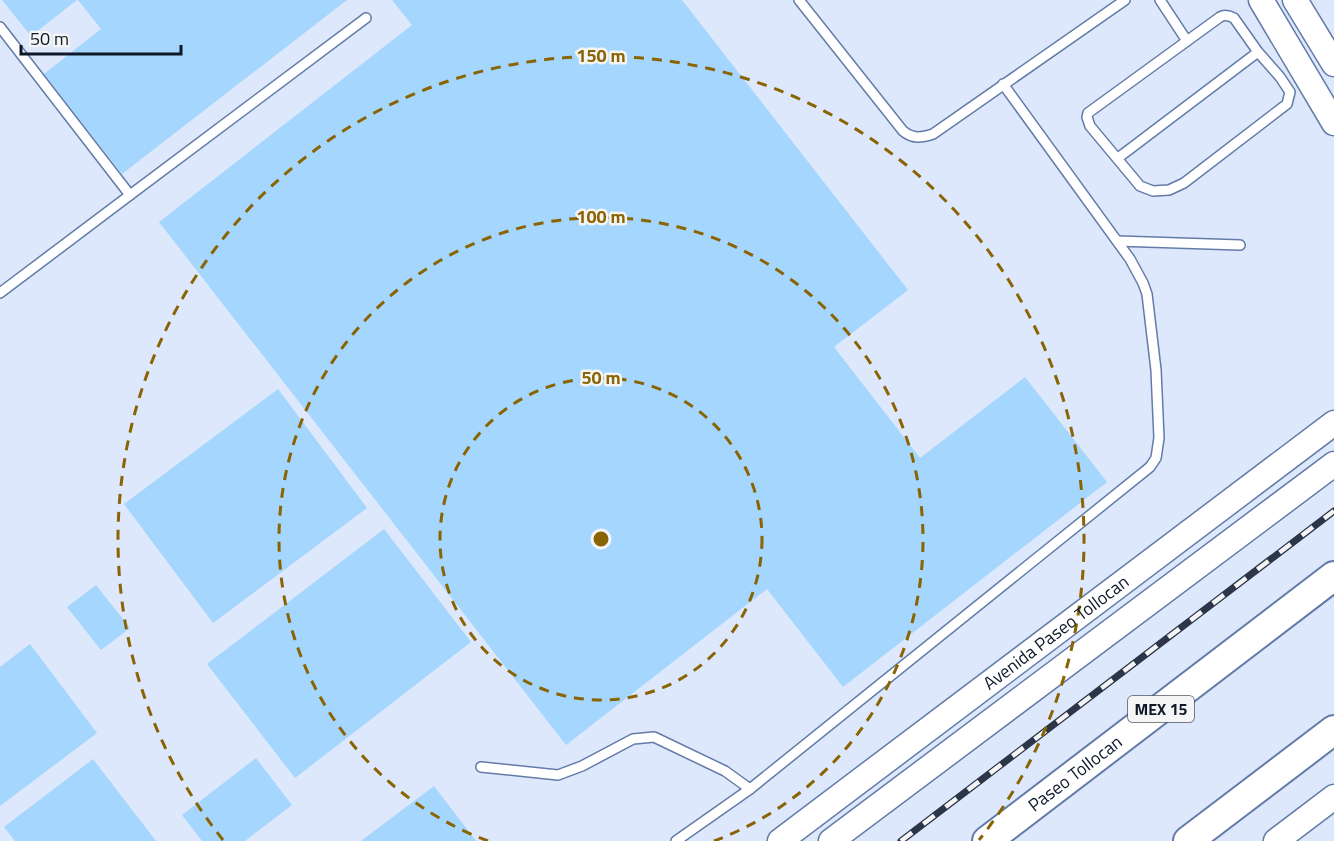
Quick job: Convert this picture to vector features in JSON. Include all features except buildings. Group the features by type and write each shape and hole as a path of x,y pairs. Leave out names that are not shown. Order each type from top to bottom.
{"highway":[{"name":"Paseo Tollocan","path":"987,841 1334,576"},
{"path":"1188,841 1334,730"}],"main road":[{"path":"1261,0 1334,123"},
{"path":"1295,0 1334,64"},
{"name":"Avenida Paseo Tollocan","path":"780,841 1334,423"},
{"name":"Avenida Paseo Tollocan","path":"831,841 1334,464"},
{"path":"1276,841 1334,797"}],"lane":[{"path":"799,0 903,131 917,138 933,134 1125,0"},
{"path":"1160,0 1187,41"},
{"path":"1223,16 1230,16 1234,18 1290,92 1287,104 1184,183 1169,190 1153,191 1140,186 1090,126 1087,117 1088,113 1187,41 1223,16"},
{"path":"0,293 366,18"},
{"path":"0,27 130,195"},
{"path":"1118,158 1258,52"},
{"path":"676,841 750,789 1150,467 1156,458 1159,438 1156,370 1147,294 1143,283 1117,242 1003,84"},
{"path":"1117,242 1240,245"},
{"path":"481,767 558,775 582,766 633,739 654,737 725,771 750,789"}],"railway":[{"path":"901,841 1334,511"}]}
